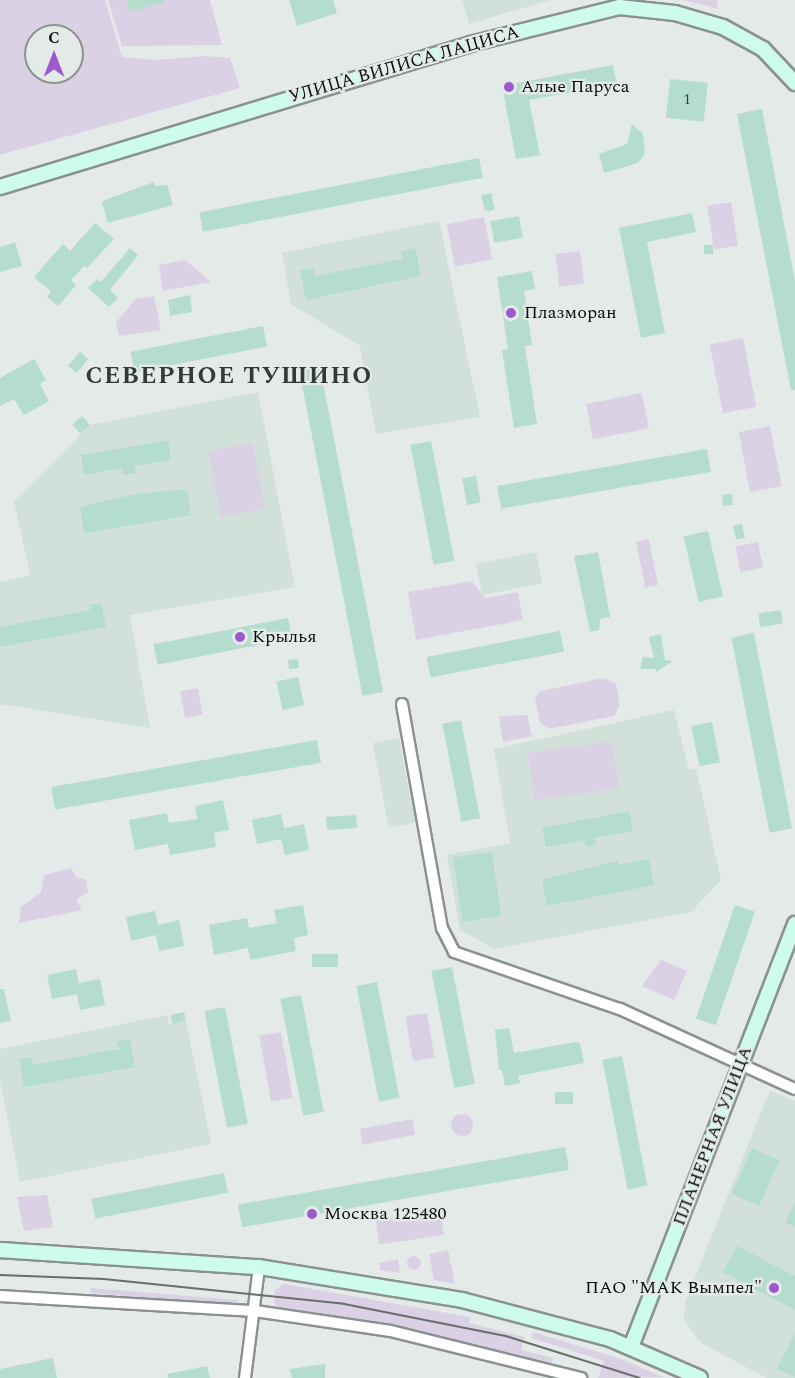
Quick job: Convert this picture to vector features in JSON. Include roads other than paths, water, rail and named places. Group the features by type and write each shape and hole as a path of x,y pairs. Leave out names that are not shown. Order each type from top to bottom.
{"main road":[{"name":"УЛИЦА ВИЛИСА ЛАЦИСА","path":"0,187 470,44 619,7 675,13 723,27 763,49 795,83"},
{"name":"ПЛАНЕРНАЯ УЛИЦА","path":"631,1347 795,924"},
{"path":"0,1250 259,1267 462,1300 631,1347 700,1378"}],"street":[{"path":"402,704 442,928 454,952 620,1010 791,1087"},
{"path":"245,1378 259,1267"},
{"path":"0,1296 255,1311 391,1331 581,1378"}],"tram line":[{"path":"0,1275 104,1279 344,1304 506,1336 640,1378"}],"place":[{"name":"Алые Паруса","path":"509,87"},
{"name":"Плазморан","path":"511,313"},
{"name":"Крылья","path":"240,637"},
{"name":"Москва 125480","path":"312,1214"},
{"name":"ПАО \"МАК Вымпел\"","path":"774,1288"}],"district":[{"name":"СЕВЕРНОЕ ТУШИНО","path":"229,377"}]}
